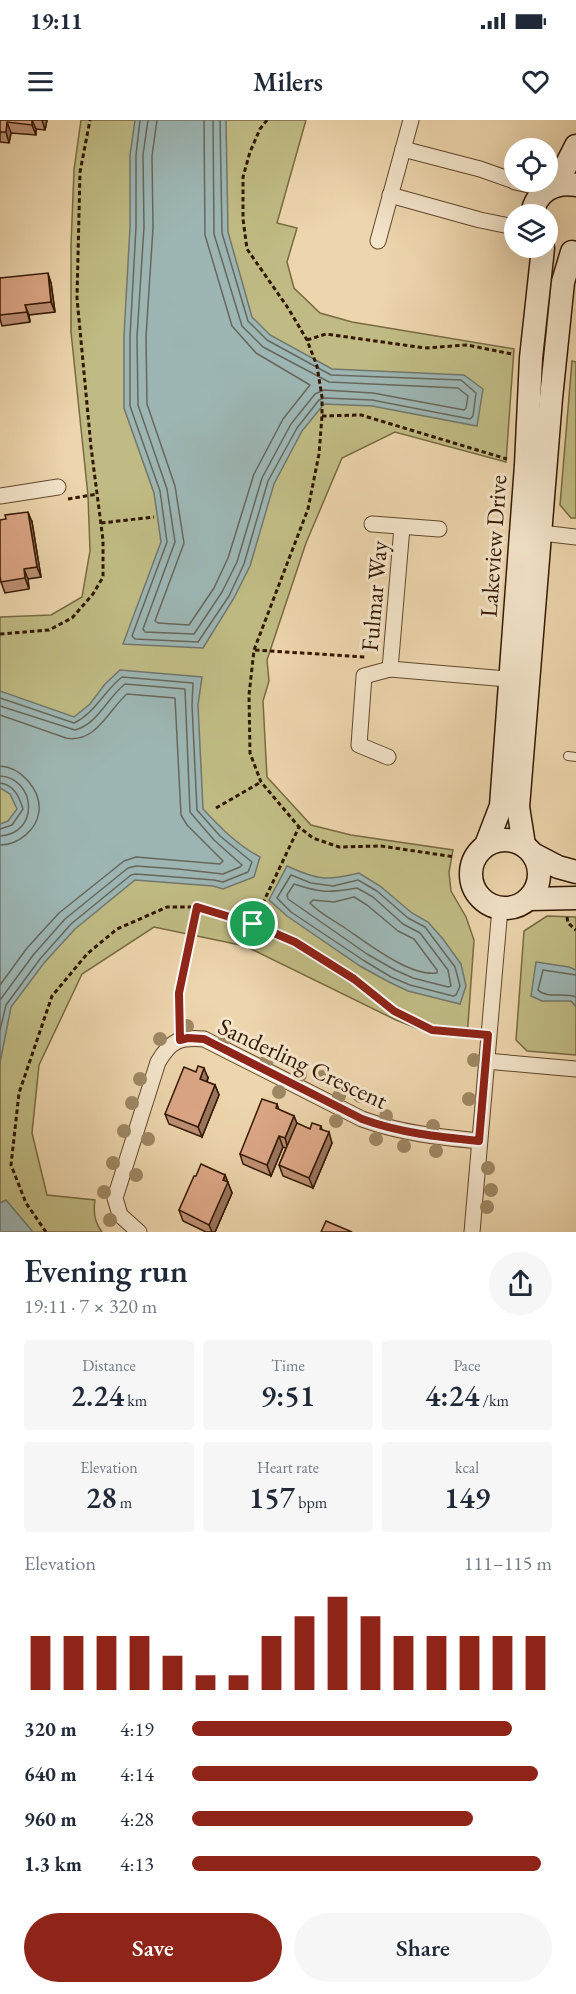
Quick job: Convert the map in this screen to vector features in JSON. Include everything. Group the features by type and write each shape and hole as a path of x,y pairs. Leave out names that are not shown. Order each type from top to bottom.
{"street":[{"path":"378,241 411,120"},
{"path":"535,204 536,201 560,187 576,146"},
{"path":"403,149 504,177"},
{"path":"390,195 504,225"},
{"path":"558,251 574,252"},
{"name":"Lakeview Drive","path":"533,462 551,398 563,282 574,252"},
{"name":"Lakeview Drive","path":"486,845 501,806 519,680 531,532 533,462 529,386 542,258"},
{"path":"0,496 58,487"},
{"path":"372,524 439,529"},
{"name":"Fulmar Way","path":"390,669 402,527"},
{"path":"531,532 576,537"},
{"name":"Fulmar Way","path":"388,757 360,745 364,676 390,669 519,680"},
{"name":"Lakeview Drive","path":"519,680 518,807 528,850"},
{"path":"528,850 538,867 539,880 529,899 520,905 500,908 481,898 474,890 471,880 474,859 486,845 505,840 528,850 558,867 576,872"},
{"path":"529,899 576,898"},
{"path":"472,1232 500,908"},
{"name":"Sanderling Crescent","path":"139,1232 120,1215 116,1198 158,1062 168,1046 180,1040 204,1039 362,1119 387,1128 414,1134 479,1141"},
{"path":"486,1062 576,1069"}],"path":[{"path":"0,634 49,630 72,618 104,577 101,523 91,447 77,298 81,172 90,120"},
{"path":"267,120 250,152 243,177 243,219 247,249 307,340 317,366 322,397 322,416 308,508 254,650 249,695 249,753 261,782 299,827 313,838 339,847 381,846 455,857"},
{"path":"307,340 326,334 425,348 467,345 531,358"},
{"path":"322,416 361,416 533,462"},
{"path":"101,523 154,517"},
{"path":"254,650 368,657"},
{"path":"216,808 261,782"},
{"path":"253,924 299,827"},
{"path":"46,1232 27,1203 11,1165 19,1093 52,996 87,954 117,929 167,907 197,907 253,924 302,946 354,979 394,1011 432,1030 488,1033"},
{"path":"180,1040 179,993 197,907"}],"shaded area":[{"path":"81,120 306,120 277,223 297,228 287,262 294,288 320,313 352,322 514,349 506,462 395,432 342,458 306,543 267,660 269,681 263,701 267,777 311,825 351,835 453,850 449,872 451,891 466,917 474,940 467,1038 429,1033 396,1020 245,946 154,927 82,974 39,1065 32,1133 47,1195 95,1200 95,1217 102,1232 0,1232 0,617 51,615 82,597 90,551 88,496 71,332 74,170"},
{"path":"572,361 576,362 576,518 571,518 560,505"},
{"path":"547,916 576,917 576,1055 527,1051 516,1040 524,931"}],"water":[{"path":"135,120 226,120 228,232 252,317 270,335 332,369 464,375 483,389 477,426 372,406 324,404 302,431 274,484 250,566 234,598 203,648 123,644 161,542 154,493 124,408 130,155"},
{"path":"120,670 202,677 198,705 203,809 236,841 260,857 254,877 223,889 213,886 135,880 75,929 44,963 11,1007 0,1063 0,824 8,821 17,809 10,794 0,788 0,691 74,717 90,704 105,684"},
{"path":"287,866 322,878 359,873 380,886 412,913 428,922 461,964 466,986 460,1004 408,991 389,982 360,966 287,916 269,900"},
{"path":"536,962 576,970 576,1007 571,1001 542,1001 531,996"},
{"path":"6,1200 33,1232 0,1232 0,1203"}],"building":[{"path":"0,120 32,120 32,125 7,122 6,132 0,132"},
{"path":"48,273 51,302 25,305 27,312 0,315 0,278"},
{"path":"28,512 37,567 24,569 25,578 1,582 0,520 6,519 5,515"},
{"path":"198,1066 204,1068 200,1079 215,1085 198,1127 165,1114 184,1067 196,1072"},
{"path":"262,1099 277,1104 276,1108 294,1116 285,1138 279,1136 267,1165 240,1154"},
{"path":"297,1123 310,1129 312,1123 329,1132 309,1178 279,1165"},
{"path":"201,1164 225,1175 223,1180 228,1182 209,1225 179,1210"},
{"path":"326,1221 352,1232 321,1232"}],"route":[{"path":"197,907 253,924 295,942 354,979 394,1011 432,1030 488,1035 479,1141 414,1134 387,1128 362,1119 204,1039 180,1040 179,993 197,907"}]}
